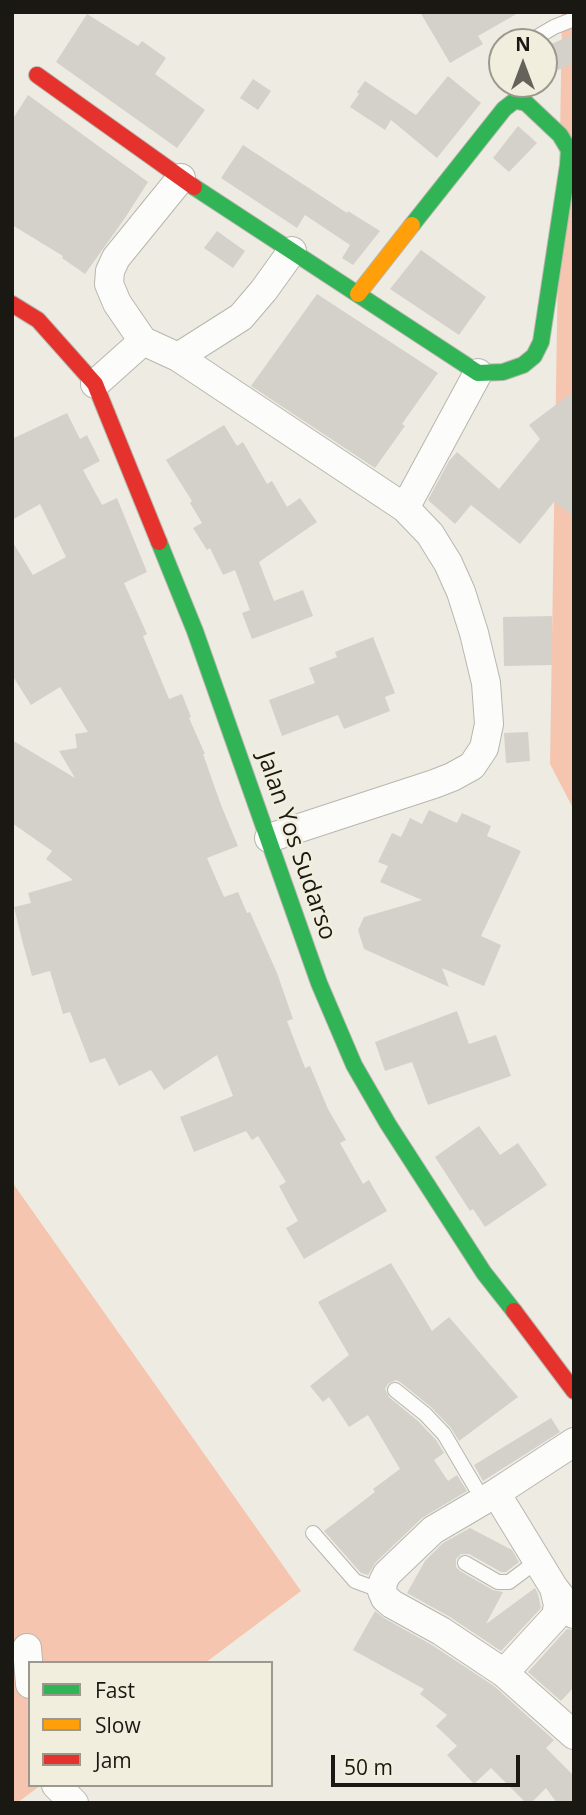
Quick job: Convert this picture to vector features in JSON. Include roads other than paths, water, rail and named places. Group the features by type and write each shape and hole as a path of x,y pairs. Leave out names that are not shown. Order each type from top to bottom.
{"main road":[{"path":"37,75 181,178 478,373 503,372 523,365 534,356 541,342 568,165 569,150 561,135 526,103 513,102 504,109 358,294"},
{"name":"Jalan Yos Sudarso","path":"12,304 38,320 95,384 195,631 319,983 354,1065 387,1124 484,1273 574,1391"}],"street":[{"path":"181,178 116,258 110,271 109,284 117,303 143,341 178,357 405,509 430,534 448,563 461,592 486,683 489,724 484,748 472,766 434,785 269,838"},
{"path":"178,357 241,317 292,251"},
{"path":"95,384 143,341"},
{"path":"405,509 478,373"},
{"path":"574,1443 433,1530 387,1574 382,1591 392,1604 441,1631 504,1673 574,1735"},
{"path":"490,1497 574,1614"},
{"path":"504,1673 556,1616 558,1605 554,1588"},
{"path":"27,1648 28,1661"},
{"path":"58,1787 74,1803"}],"lane":[{"path":"552,28 574,19"},
{"path":"396,1390 444,1434 490,1497"},
{"path":"313,1533 355,1581 382,1591"},
{"path":"465,1563 498,1582 509,1582 537,1561"}]}
